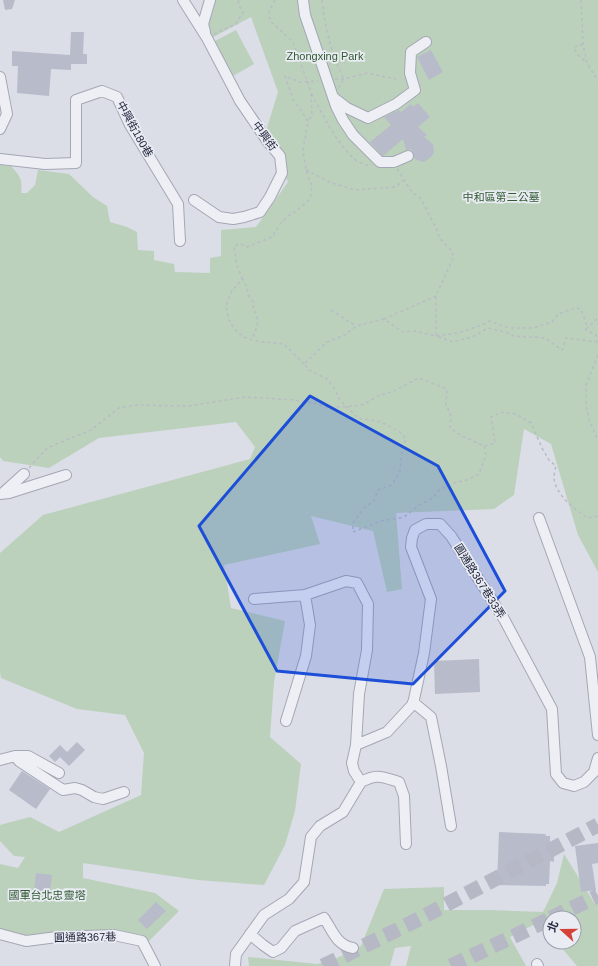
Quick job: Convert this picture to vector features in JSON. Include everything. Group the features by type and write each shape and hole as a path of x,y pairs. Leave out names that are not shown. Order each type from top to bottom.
{"street":[{"name":"中興街","path":"183,0 207,38 240,101 268,142 280,156 282,173 270,197 260,212 244,217 233,219 219,217 194,200"},
{"path":"207,38 203,24 210,0"},
{"path":"303,0 305,15 334,98 343,120 353,135 380,162 394,162 408,156"},
{"path":"334,98 347,108 368,118 396,104 415,90 410,72 411,52 426,42"},
{"path":"0,77 7,114 0,129"},
{"name":"中興街180巷","path":"0,159 44,164 76,163 76,100 102,91 117,97 130,125 178,204 180,241"},
{"path":"4,494 24,474"},
{"path":"4,494 66,475"},
{"path":"539,518 590,657 598,735"},
{"name":"圓通路367巷33弄","path":"356,745 387,732 413,704 424,653 431,599 411,547 412,538 415,530 426,524 440,524 451,536 504,619 552,709 556,774 563,783 574,786 584,782 594,772 598,758"},
{"path":"254,599 306,595 346,581 357,583 368,604 367,650 359,694 356,745 352,763 354,771 361,782"},
{"path":"286,721 306,656 310,625 306,595"},
{"path":"413,702 431,717 440,759 450,826"},
{"path":"0,760 15,756 28,756 59,773"},
{"path":"15,756 19,761 63,790 75,788 82,790 94,798 103,799 124,792"},
{"path":"235,966 236,954 264,915 288,899 304,882 311,837 320,826 343,812 361,782 372,776 399,782 404,796 406,844"},
{"path":"250,934 273,952 281,948 295,931 324,918 338,940 345,946 353,948"},
{"name":"圓通路367巷","path":"0,934 26,940 57,937 114,935 142,941 156,966"}],"path":[{"path":"207,38 236,24 243,12 238,4 239,0"},
{"path":"275,0 269,12 270,21 293,42 311,92 329,126 354,159 369,166 380,162"},
{"path":"322,0 324,18 332,51 344,79"},
{"path":"581,0 583,44 587,63"},
{"path":"583,44 574,47 577,54 587,63 598,81"},
{"path":"308,122 293,99 285,76 300,82 344,79 367,73 396,79"},
{"path":"334,98 344,79"},
{"path":"251,339 256,330 258,318 252,307 253,301 248,296 246,284 237,266 234,246 241,244 247,247 272,237 280,224 310,199 312,186 306,170 303,151 308,122 312,116 311,92"},
{"path":"394,162 412,192 422,199 438,232 439,238 450,249 454,256 436,296 436,336"},
{"path":"306,170 332,183 355,190 396,187 404,180"},
{"path":"242,278 237,286 232,290 226,306 234,329 244,337 284,344 309,370 327,379 340,400 348,406 358,418 381,422 400,432 406,439 402,449 400,471 392,485 378,490 374,501 364,508 353,523 353,532 381,521 404,517 419,505 434,497 439,490 479,474 486,455 484,446"},
{"path":"304,364 327,342 345,335 356,326 384,319 436,296"},
{"path":"436,336 458,333 482,325 490,320 510,328 533,328 552,322 558,314 575,308 581,309 586,323 586,330"},
{"path":"331,310 356,326"},
{"path":"586,330 598,318"},
{"path":"384,319 403,332 414,331 453,342 472,338 488,328 514,336 545,338 562,350 566,338 598,341 596,335 586,330"},
{"path":"598,356 586,385 586,405 590,422 598,440"},
{"path":"24,474 47,448 91,430 119,408 138,404 188,406 245,396 295,400 318,404 329,408 362,405 380,395 392,392 419,378 447,389 446,404 451,416 450,428 460,435 484,446 495,443 491,417 503,412 516,414 531,423 542,448 549,460 556,466 554,479 560,493 576,510 588,518 598,516"}],"highlighted area":[{"path":"310,396 438,466 505,591 413,684 277,671 199,526"}],"green space":[{"path":"211,0 598,0 598,572 578,535 551,444 524,429 514,495 494,509 396,513 402,589 387,592 373,531 311,516 320,544 224,565 231,608 285,621 274,682 270,737 301,764 295,811 285,845 264,885 198,880 83,863 83,878 155,893 179,911 148,942 114,932 21,936 0,931 0,864 18,868 25,857 14,856 0,841 0,825 30,817 59,832 141,795 144,753 125,715 77,709 1,678 0,553 43,515 250,459 255,447 236,422 99,438 49,468 3,461 0,457 0,165 11,166 17,173 22,185 21,193 27,193 35,185 38,170 69,174 93,197 107,206 110,222 127,227 137,232 138,250 154,251 154,260 174,264 175,272 210,273 210,258 221,256 221,230 256,227 288,182 266,131 278,92 251,17 208,40 205,32"},
{"path":"236,30 254,64 233,76 215,41"},
{"path":"564,854 595,904 598,905 598,966 577,966 564,950 582,950 582,910 544,910 557,883"},
{"path":"444,887 444,910 542,912 542,925 539,922 510,937 526,966 406,966 411,946 395,948 390,966 249,966 248,957 317,964 335,959 361,946 384,889"}],"building":[{"path":"3,0 15,0 12,9 5,10"},
{"path":"71,32 84,32 83,54 87,54 87,64 71,64 71,70 51,69 49,96 17,93 18,66 12,66 12,51 70,55"},
{"path":"431,50 443,72 429,80 417,57"},
{"path":"418,103 430,117 418,127 427,135 424,137 433,144 434,152 432,156 426,161 422,162 415,159 410,149 406,150 403,139 383,156 370,142 391,125 384,117 399,110 401,112 411,104 413,107"},
{"path":"479,659 480,692 435,694 434,661"},
{"path":"77,742 85,750 69,766 60,757 55,762 49,756 60,745 67,752"},
{"path":"22,771 50,789 36,809 9,790"},
{"path":"499,832 545,834 546,836 550,836 550,853 554,854 554,862 550,861 549,884 546,884 546,886 497,885"},
{"path":"598,843 598,863 592,864 596,890 581,892 575,846"},
{"path":"36,873 52,875 50,892 34,891"},
{"path":"156,902 166,911 147,929 138,920"}],"tunnel":[{"path":"323,966 411,923 598,825"},
{"path":"568,910 598,896"},
{"path":"451,966 542,923"}],"park label":[{"name":"Zhongxing Park","path":"325,56"},
{"name":"中和區第二公墓","path":"501,197"},
{"name":"國軍台北忠靈塔","path":"47,895"}]}
